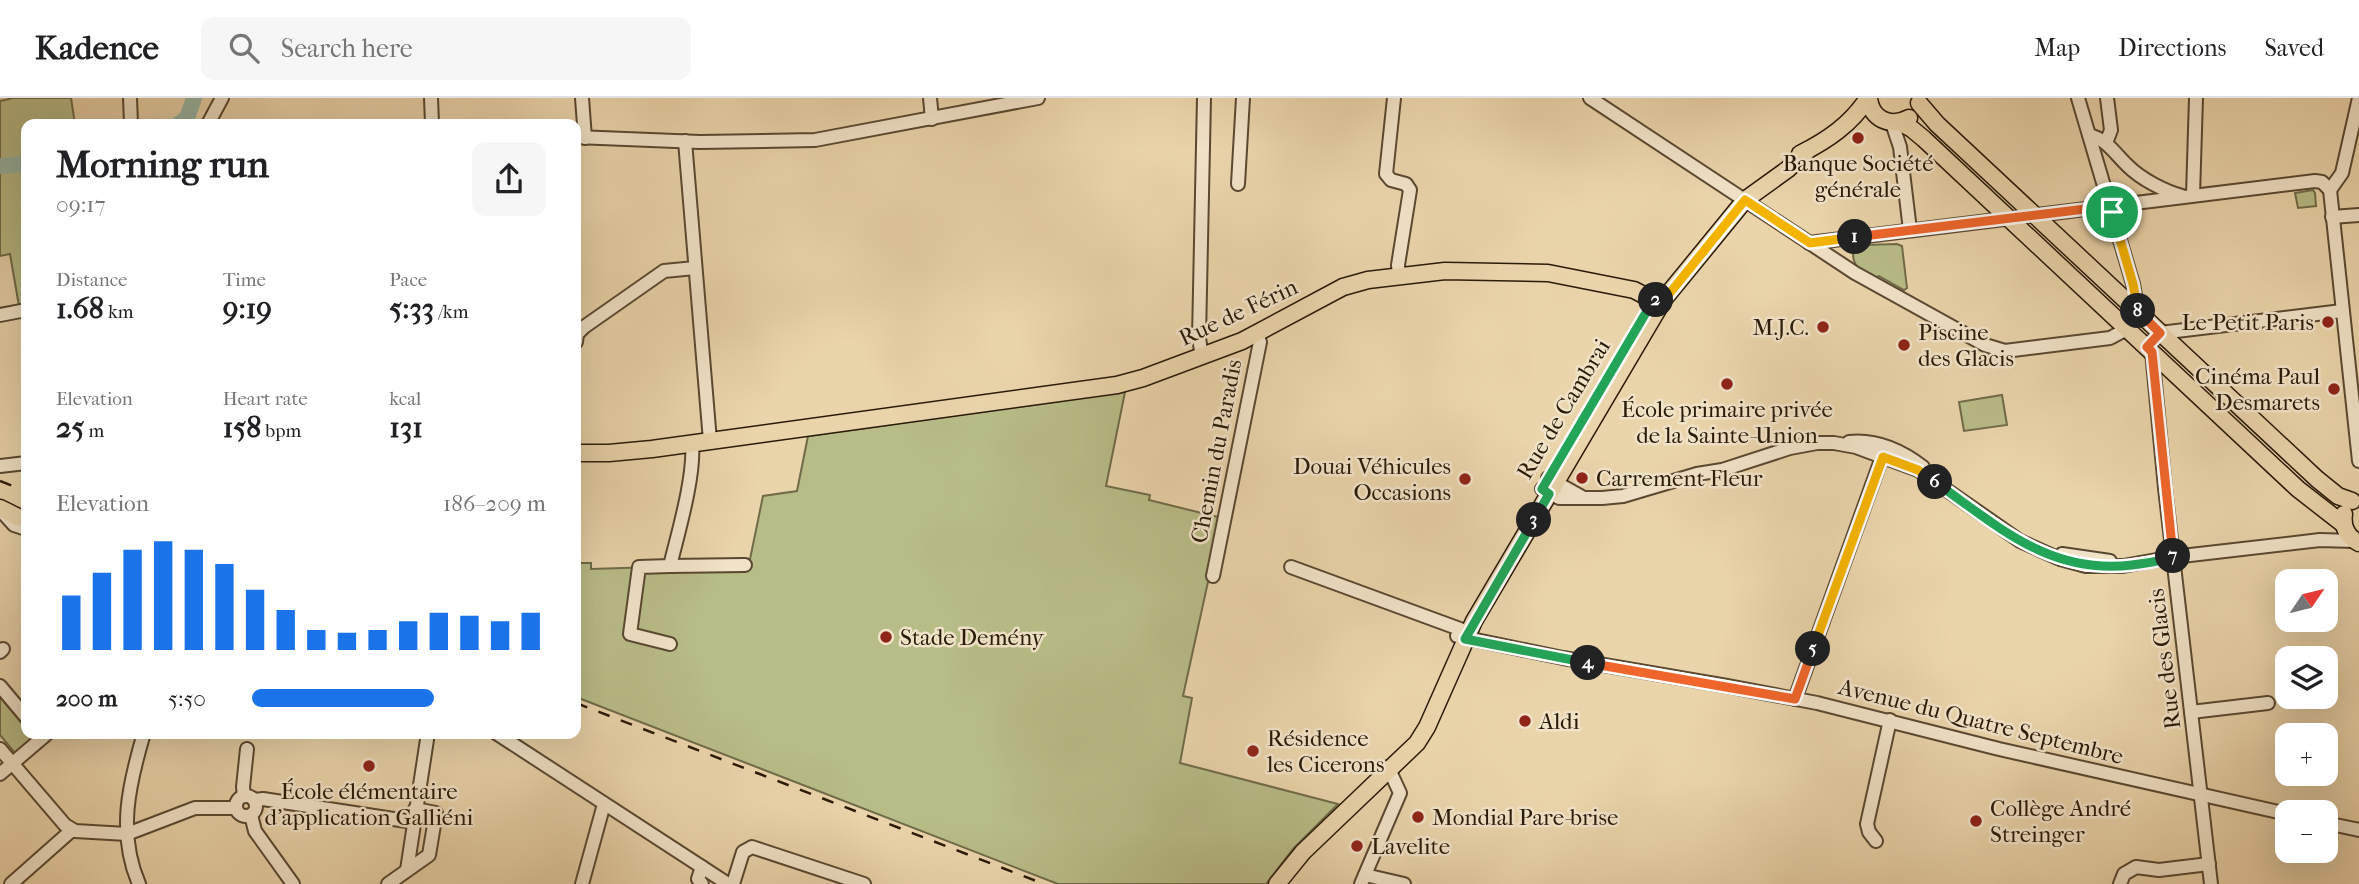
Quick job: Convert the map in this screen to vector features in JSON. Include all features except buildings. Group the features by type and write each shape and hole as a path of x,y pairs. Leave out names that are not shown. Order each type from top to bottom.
{"main road":[{"name":"Rue de Cambrai","path":"1842,129 1868,98"},
{"path":"1868,98 1871,108 1891,122 1916,132 2298,489 2344,525"},
{"path":"1891,122 1913,114 1920,100"},
{"path":"1920,100 1925,113 2325,486 2343,499 2357,496"},
{"name":"Rue de Cambrai","path":"1277,884 1303,852 1414,747 1425,732 1463,634 1657,301 1741,197 1788,169 1808,150 1842,129 1860,122 1891,122"},
{"name":"Rue de Férin","path":"581,453 629,451 710,441 1108,387 1143,378 1257,334 1348,285 1399,276 1455,271 1548,273 1634,290 1657,301"},
{"path":"2357,496 2344,513 2344,525 2347,533 2358,543"},
{"path":"0,509 21,517"}],"street":[{"path":"130,98 131,119"},
{"path":"212,119 222,98"},
{"path":"430,98 432,119"},
{"path":"581,119 582,98"},
{"path":"930,98 932,119"},
{"path":"581,138 815,140 1038,98"},
{"path":"1202,357 1199,338 1204,98"},
{"path":"1238,184 1243,98"},
{"path":"1394,98 1386,174 1391,180 1406,184 1410,190 1398,265 1399,276"},
{"path":"1590,98 1868,281 1996,350 2110,338 2127,329"},
{"path":"2078,98 2133,284 2138,312"},
{"path":"2106,98 2111,130 2106,143"},
{"path":"2188,195 2196,98"},
{"path":"2359,98 2342,173 2330,190 2342,311 2354,369 2359,461"},
{"path":"1891,122 1900,147 1910,230"},
{"path":"2089,135 2106,143 2133,171 2168,191 2188,195"},
{"path":"685,141 710,441"},
{"path":"1810,243 2315,181 2322,182 2330,190"},
{"path":"2332,217 2359,215"},
{"path":"581,329 664,271 695,268"},
{"path":"0,315 21,311"},
{"path":"2149,349 2160,333 2342,311"},
{"name":"Chemin du Paradis","path":"1213,576 1259,342 1257,334"},
{"name":"Rue des Glacis","path":"2149,349 2211,884"},
{"path":"670,566 683,512 692,443"},
{"path":"1549,486 1557,498 1630,495 1790,448 1834,443 1884,452 1918,470 2014,537 2060,559 2086,566 2155,562 2173,557 2320,540 2358,543"},
{"path":"1795,699 1884,452"},
{"path":"0,466 21,464"},
{"path":"0,509 15,525 21,527"},
{"path":"2320,540 2338,532 2344,525"},
{"path":"670,644 630,634 639,567 745,565"},
{"name":"Avenue du Quatre Septembre","path":"1291,567 1463,634 1563,659 1795,699 1890,720 1999,749 2275,811"},
{"path":"0,686 21,711"},
{"path":"2191,712 2269,704"},
{"path":"1876,841 1867,824 1890,720"},
{"path":"0,774 38,739"},
{"path":"139,884 130,855 126,811 130,780 142,739"},
{"path":"407,870 427,739"},
{"path":"505,739 604,804 698,878 731,884 742,855 747,848 752,847 864,884"},
{"path":"247,748 243,787 249,798 256,809 251,815 242,816 236,808 237,802 249,798 414,816 436,813 429,855 388,884"},
{"path":"0,749 72,830 127,834 195,808 236,808"},
{"path":"1386,771 1400,788 1400,793 1363,880 1404,884"},
{"path":"582,884 604,804"},
{"path":"126,811 136,821 151,825"},
{"path":"251,815 255,831 293,884"},
{"path":"2338,826 2359,830"},
{"path":"11,884 72,830"},
{"path":"2120,884 2124,874 2136,867 2159,870 2209,864"}],"green space":[{"path":"13,98 71,98 74,119 21,119 19,306 10,254 0,256 0,101"},
{"path":"2313,190 2316,206 2298,208 2295,193"},
{"path":"1867,240 1865,245 1902,246 1907,288 1904,290 1879,276 1872,279 1856,266 1854,246"},
{"name":"Stade Demény","path":"1125,392 1106,486 1150,495 1149,500 1222,518 1183,696 1192,698 1180,763 1338,804 1293,849 1266,884 1058,884 581,699 581,563 591,563 591,569 749,564 763,496 797,491 808,436"},
{"path":"2002,395 2007,425 1964,431 1959,402"},
{"path":"0,697 21,722 21,739 32,739 15,753 0,735"}],"waterway":[{"path":"186,119 194,98"},
{"path":"0,166 21,164"}],"railway":[{"path":"0,481 21,489"},
{"path":"581,705 1044,884"}],"place":[{"name":"Banque Société générale","path":"1858,138"},
{"name":"Le Petit Paris","path":"2328,322"},
{"name":"M.J.C.","path":"1823,327"},
{"name":"Piscine des Glacis","path":"1904,345"},
{"name":"École primaire privée de la Sainte-Union","path":"1727,384"},
{"name":"Cinéma Paul Desmarets","path":"2334,389"},
{"name":"Carrement Fleur","path":"1582,478"},
{"name":"Douai Véhicules Occasions","path":"1465,479"},
{"name":"Stade Demény","path":"886,637"},
{"name":"Aldi","path":"1525,721"},
{"name":"Résidence les Cicerons","path":"1253,751"},
{"name":"École élémentaire d'application Galliéni","path":"369,766"},
{"name":"Mondial Pare-brise","path":"1418,817"},
{"name":"Collège André Streinger","path":"1976,821"},
{"name":"Lavelite","path":"1357,846"}],"route":[{"path":"1745,200 1810,243 2110,206 2112,212 2133,284 2138,312 2160,333 2147,347 2152,352 2173,557 2123,566 2101,567 2071,563 2014,537 1918,470 1883,457 1795,699 1727,685 1563,659 1535,651 1465,639 1549,494 1542,489 1654,299 1661,304 1745,200"}]}
